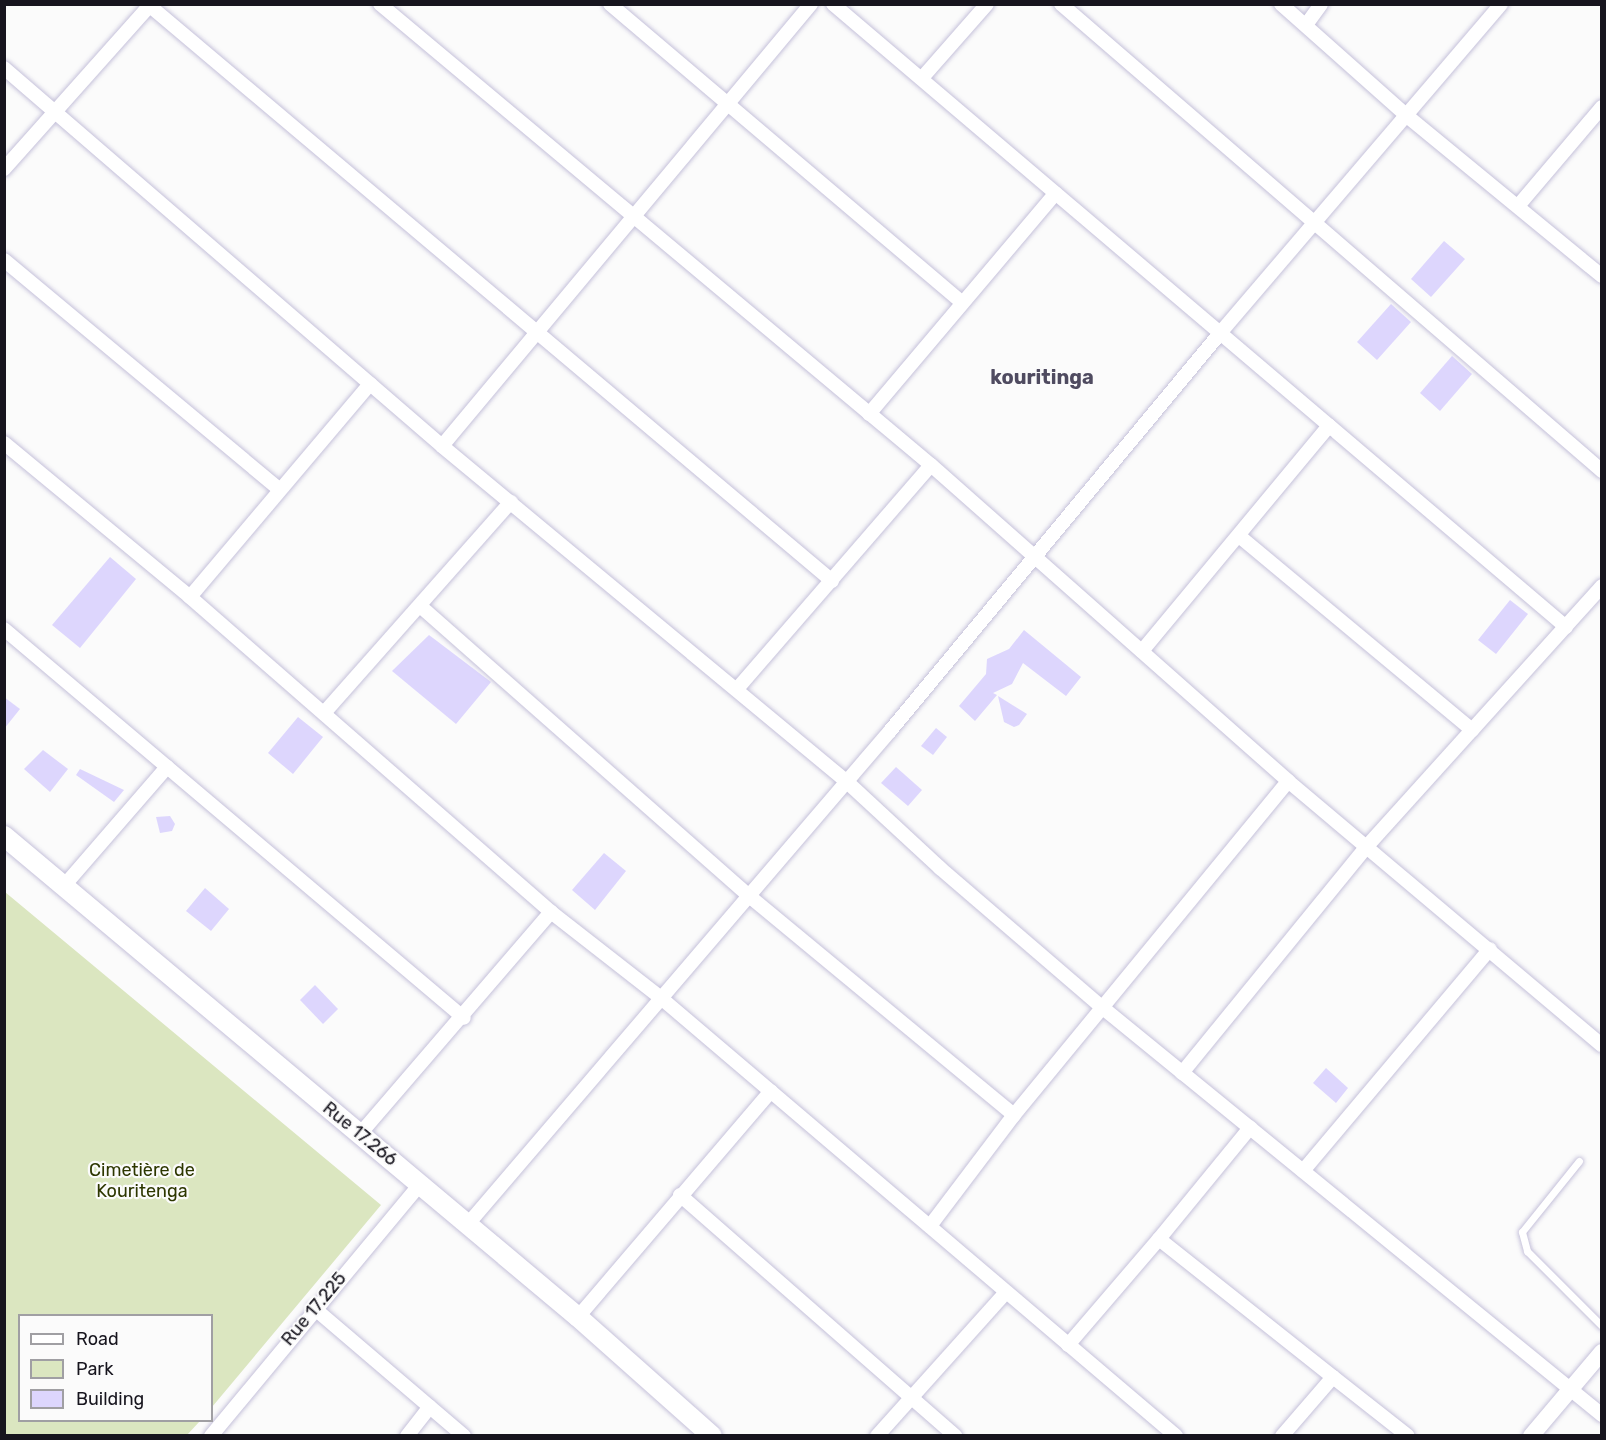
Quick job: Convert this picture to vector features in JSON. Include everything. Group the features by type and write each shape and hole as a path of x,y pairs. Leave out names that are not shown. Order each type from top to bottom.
{"main road":[{"name":"Rue 17.266","path":"4,836 578,1317 712,1436"}],"street":[{"path":"380,4 931,465 1037,556 1288,781 1368,845 1602,1045"},
{"path":"393,15 403,4"},
{"path":"610,4 961,302"},
{"path":"442,446 811,4"},
{"path":"833,4 1566,627"},
{"path":"922,78 987,4"},
{"path":"1061,4 1602,471"},
{"path":"1281,4 1407,116 1602,276"},
{"path":"1306,25 1321,4"},
{"path":"468,1224 1037,556 1221,332 1501,4"},
{"path":"4,169 151,5 535,333 832,581"},
{"path":"4,68 442,446 846,781 940,868 1102,1008 1602,1415"},
{"path":"1518,206 1602,107"},
{"path":"869,414 961,302 1056,193"},
{"path":"4,260 279,489"},
{"path":"190,597 370,384"},
{"path":"1142,651 1329,426"},
{"path":"4,443 190,597 551,912 661,998 771,1090 1176,1436"},
{"path":"737,689 931,465"},
{"path":"324,713 511,502"},
{"path":"1239,536 1472,730"},
{"path":"1182,1073 1368,845 1602,586"},
{"path":"420,606 748,895 1014,1115"},
{"path":"4,629 464,1018"},
{"path":"63,887 167,767"},
{"path":"930,1226 1014,1115 1288,781"},
{"path":"360,1134 464,1018 551,912"},
{"path":"1303,1171 1490,949"},
{"path":"578,1317 771,1090"},
{"path":"1068,1345 1160,1239 1250,1128"},
{"name":"Rue 17.225","path":"211,1436 314,1308 420,1184"},
{"path":"680,1195 955,1436"},
{"path":"1160,1239 1408,1436"},
{"path":"877,1436 1006,1292"},
{"path":"314,1308 465,1436"},
{"path":"1531,1436 1602,1352"},
{"path":"1282,1436 1333,1377"},
{"path":"406,1436 430,1407"}],"lane":[{"path":"1579,1161 1522,1232 1527,1251 1602,1326"}],"green space":[{"name":"Cimetière de Kouritenga","path":"5,892 381,1205 213,1406 213,1314 18,1314 18,1422 199,1422 187,1435 5,1435"}],"building":[{"path":"1444,241 1465,259 1431,297 1411,279"},
{"path":"1391,304 1411,322 1377,360 1357,342"},
{"path":"1452,356 1472,374 1440,411 1420,393"},
{"path":"110,557 136,579 80,648 52,625"},
{"path":"1510,600 1528,614 1496,654 1478,640"},
{"path":"1024,630 1081,677 1066,696 1023,663 1012,684 993,693 997,695 975,721 959,706 986,674 987,659 1009,649"},
{"path":"429,635 491,682 456,724 392,671"},
{"path":"998,696 1027,714 1019,725 1014,727 1004,722"},
{"path":"4,697 20,709 4,729"},
{"path":"298,717 323,737 293,774 268,753"},
{"path":"936,728 947,737 933,755 921,746"},
{"path":"43,750 68,769 50,792 24,769"},
{"path":"896,767 922,790 908,806 881,783"},
{"path":"80,769 124,790 114,802 76,775"},
{"path":"170,816 175,824 172,831 160,833 156,817"},
{"path":"604,853 626,871 595,910 572,890"},
{"path":"205,888 229,909 211,931 186,911"},
{"path":"315,985 338,1009 323,1024 300,1000"},
{"path":"1326,1068 1348,1088 1336,1103 1313,1083"}],"district":[{"name":"kouritinga","path":"1042,377"}]}
